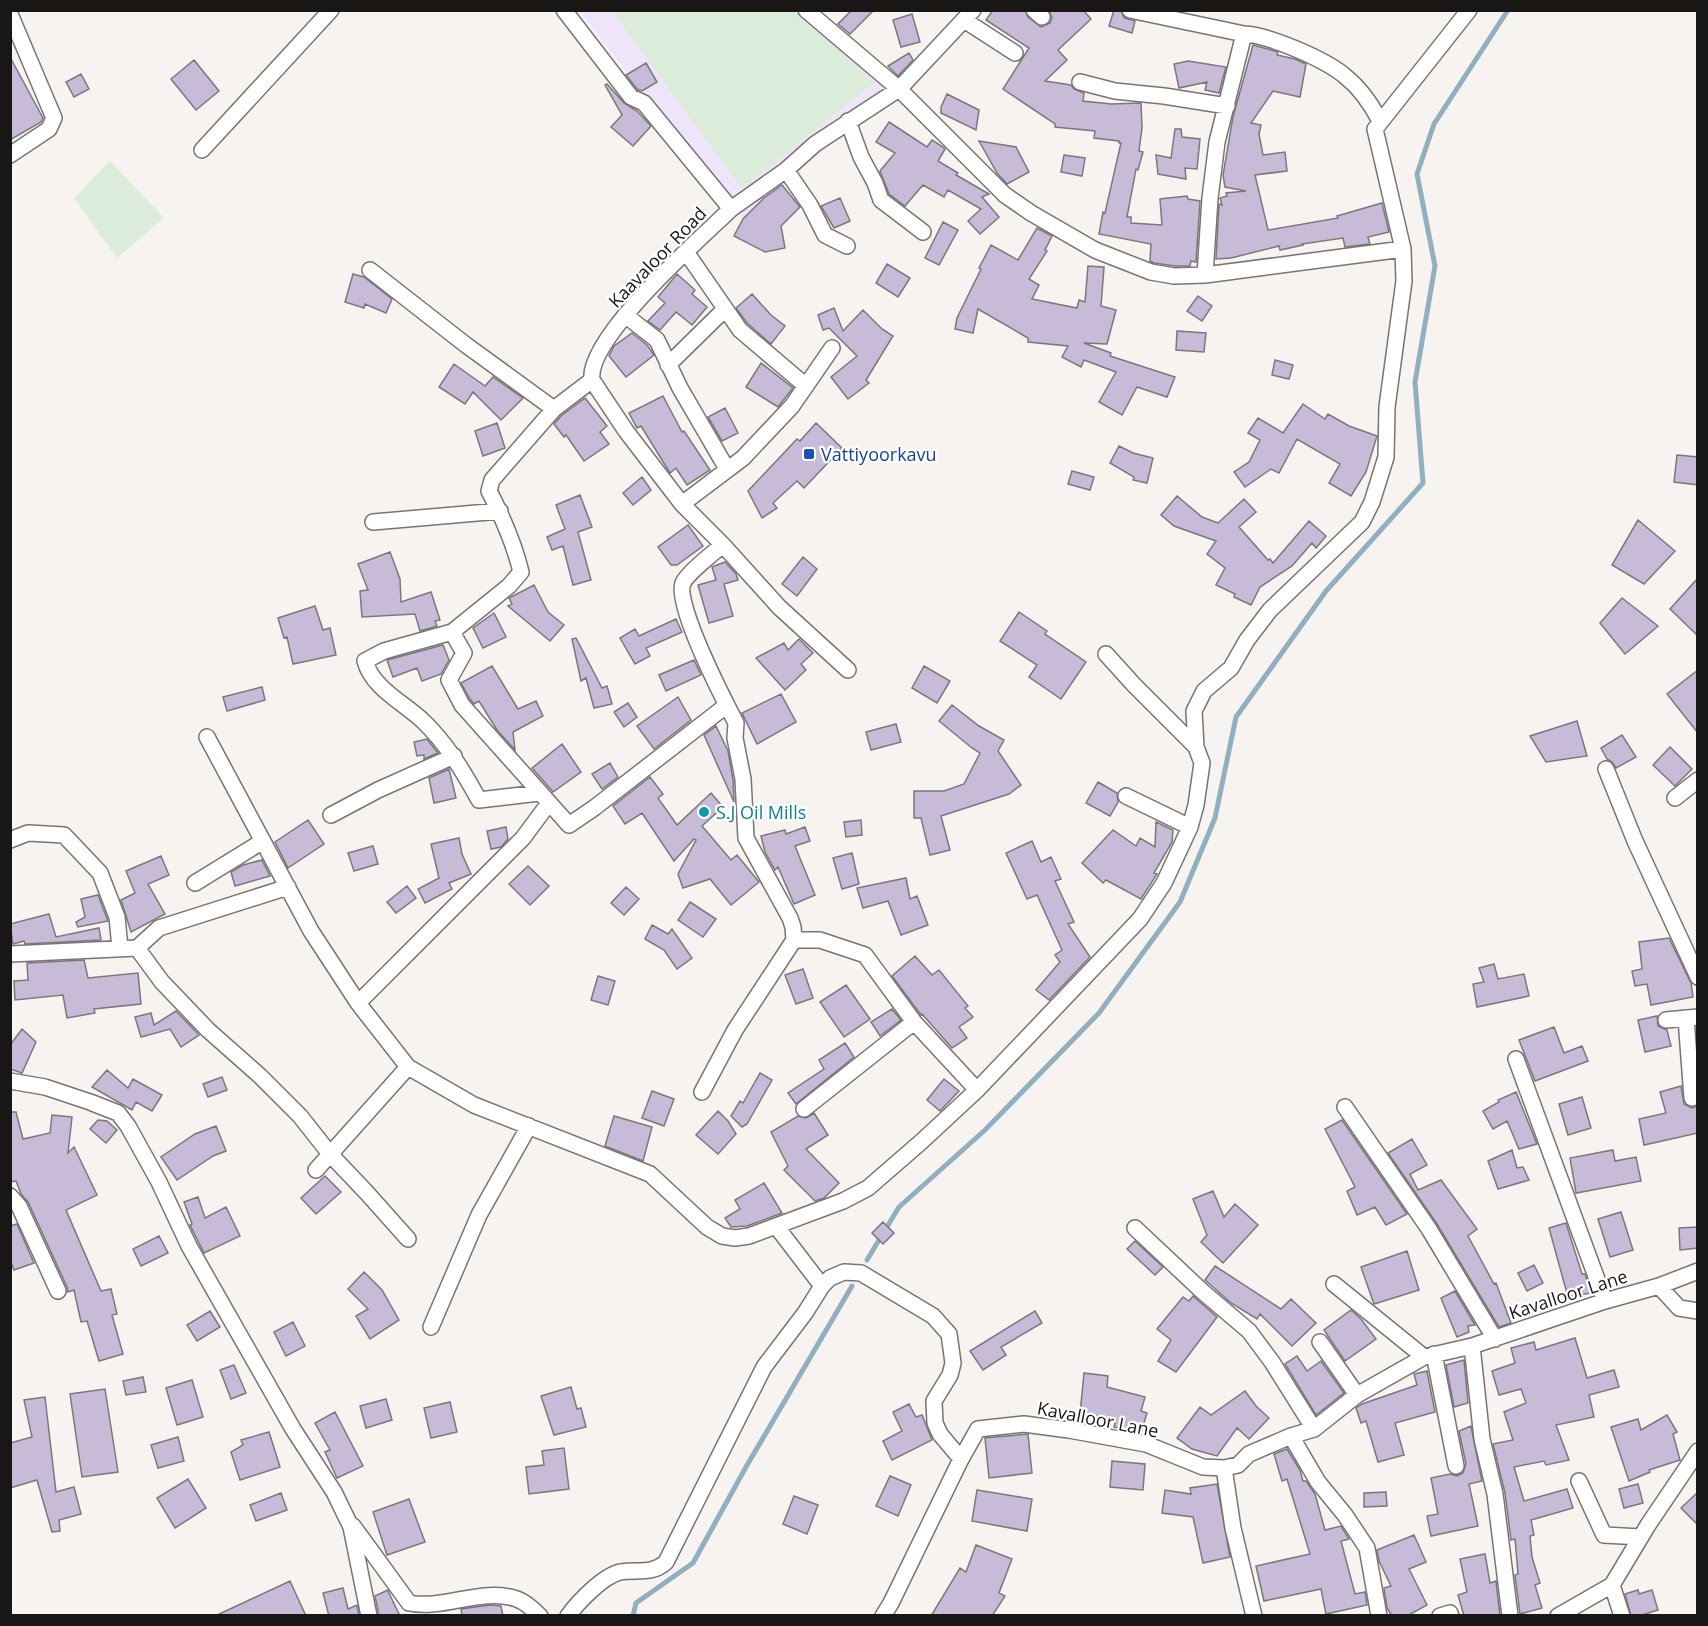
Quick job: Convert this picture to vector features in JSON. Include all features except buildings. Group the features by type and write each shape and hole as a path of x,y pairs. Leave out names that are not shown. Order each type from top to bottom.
{"street":[{"path":"202,150 331,10"},
{"name":"Kaavaloor Road","path":"564,10 631,97 644,103 731,209 656,280 626,315 596,359 591,371 592,380"},
{"path":"806,10 899,89 1005,195 1031,213 1095,250 1151,272 1174,276 1206,275 1403,249"},
{"path":"1130,10 1256,35 1303,52 1346,76 1368,100 1380,121"},
{"path":"207,737 311,931 358,1003 408,1067 474,1105 650,1174 707,1227 722,1236 735,1238 749,1236 843,1201 868,1188 977,1089 1140,919 1164,883 1190,827 1196,805 1202,763 1196,747 1194,711 1204,691 1231,668 1247,640 1270,609 1362,522 1372,502 1386,458 1387,407 1404,281 1403,249 1375,129 1469,10"},
{"path":"10,14 54,118 49,129 10,155"},
{"path":"731,209 786,170 815,144 899,89 969,15 1015,53"},
{"path":"1206,275 1210,198 1217,142 1244,34"},
{"path":"1080,82 1115,91 1227,106"},
{"path":"848,122 861,157 875,183 880,200 923,232"},
{"path":"786,170 810,205 825,235 847,246"},
{"path":"686,252 740,330 806,386"},
{"path":"370,270 466,345 554,409"},
{"path":"669,365 725,309"},
{"path":"626,315 657,340 680,388 727,469"},
{"path":"682,504 743,458 792,406 832,348"},
{"path":"544,798 479,801 454,756 423,721 380,685 367,668 365,661 384,651 452,632 509,586 521,572 500,511 489,490 492,480 554,409 592,380 682,504 779,607 848,670"},
{"path":"373,522 500,511"},
{"path":"702,1092 735,1030 794,940 794,927 746,838 743,779 735,738 736,723 687,617 680,592 683,580 723,545"},
{"path":"452,632 464,653 449,680 462,705 569,825 727,705"},
{"path":"1106,654 1134,686 1196,747"},
{"path":"331,814 454,756"},
{"path":"1606,769 1635,841 1698,977"},
{"path":"1675,798 1698,780"},
{"path":"1126,796 1190,827"},
{"path":"358,1003 523,838 544,798"},
{"path":"10,840 28,833 64,835 100,873 117,917 120,948"},
{"path":"195,883 263,841"},
{"path":"11,956 136,948 159,928 288,887"},
{"path":"794,940 820,940 865,955 914,1022 977,1089"},
{"path":"136,948 162,982 208,1030 260,1076 300,1116 330,1154 408,1239"},
{"path":"1666,1020 1692,1017 1692,1098"},
{"path":"804,1109 914,1022"},
{"path":"1516,1059 1605,1301"},
{"path":"316,1170 408,1067"},
{"path":"10,1081 45,1087 90,1102 118,1113 128,1126 159,1182 189,1246 293,1429 334,1492 351,1527 369,1616"},
{"path":"1346,1107 1429,1229 1495,1339"},
{"path":"431,1327 479,1215 529,1126"},
{"path":"10,1196 19,1206 58,1292"},
{"path":"776,1226 822,1286"},
{"path":"1135,1228 1203,1292 1249,1331 1272,1362 1314,1429"},
{"path":"568,1616 575,1606 611,1576 620,1572 652,1570 666,1562 764,1367 805,1313 822,1286 836,1274 852,1271 861,1273 933,1316 949,1334 953,1364 950,1375 934,1401 935,1423 940,1434 961,1459"},
{"name":"Kavalloor Lane","path":"883,1616 978,1429 1024,1425 1069,1430 1146,1444 1203,1467 1224,1468 1238,1465 1249,1454 1314,1429 1357,1395 1429,1356 1472,1347 1698,1272"},
{"path":"1334,1284 1429,1356 1456,1466"},
{"path":"1659,1286 1679,1308 1698,1311"},
{"path":"1320,1342 1357,1395"},
{"path":"1472,1347 1482,1439 1495,1494 1510,1616"},
{"path":"1291,1436 1318,1482 1345,1515 1367,1548 1379,1616"},
{"path":"1558,1616 1612,1585 1698,1451"},
{"path":"1224,1468 1233,1528 1254,1616"},
{"path":"1579,1481 1604,1535 1641,1537"},
{"path":"344,1513 409,1603 425,1606 486,1594 518,1599 540,1616"},
{"path":"1612,1585 1622,1616"},
{"path":"1440,1616 1450,1613 1451,1616"}],"shaded area":[{"path":"579,11 820,11 901,85 742,219"}],"green space":[{"path":"612,11 794,11 875,82 742,189"},
{"path":"110,161 164,218 117,258 74,198"}],"waterway":[{"path":"867,1260 899,1207 985,1130 1099,1013 1180,902 1215,818 1236,717 1326,591 1423,483 1415,382 1435,266 1417,174 1434,124 1508,10"},
{"path":"633,1616 636,1603 693,1563 746,1467 852,1286"}],"place":[{"name":"Vattiyoorkavu","path":"809,454"},
{"name":"S.J Oil Mills","path":"704,812"}]}
